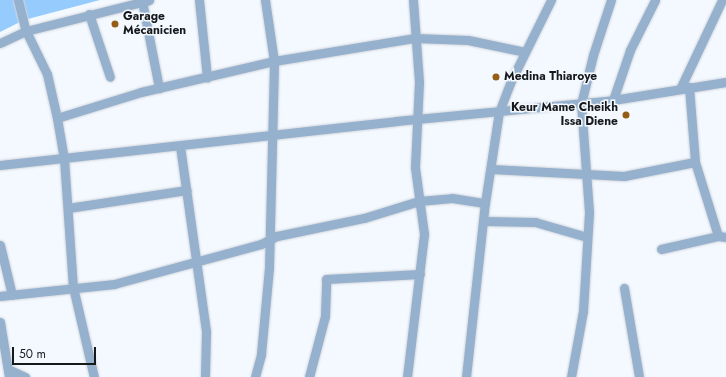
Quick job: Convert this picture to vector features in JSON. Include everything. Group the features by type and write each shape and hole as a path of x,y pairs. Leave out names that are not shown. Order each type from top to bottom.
{"street":[{"path":"18,0 26,30 47,74 57,118 64,159 74,287 94,377"},
{"path":"199,0 207,78"},
{"path":"255,377 261,354 267,299 272,137 274,61 265,0"},
{"path":"407,377 424,234 423,214 419,201 415,167 419,119 413,0"},
{"path":"466,377 485,203 500,112 525,52 551,0"},
{"path":"571,377 583,312 589,212 580,104 592,55 611,0"},
{"path":"613,100 630,50 655,0"},
{"path":"661,249 722,237 695,162 684,88 722,0"},
{"path":"0,43 26,30 146,1 159,88"},
{"path":"90,14 110,77"},
{"path":"57,118 159,88 207,78 274,61 415,38 468,40 525,52"},
{"path":"0,165 272,137 419,119 580,104 726,82"},
{"path":"180,146 206,332 205,377"},
{"path":"491,169 624,176 695,162"},
{"path":"68,208 187,190"},
{"path":"0,296 74,287 114,284 261,244 268,240 364,218 419,201 452,198 485,203"},
{"path":"484,221 536,222 587,237"},
{"path":"0,245 12,295"},
{"path":"309,377 325,316 326,279 420,274"},
{"path":"624,288 638,377"},
{"path":"0,322 9,373 25,377"}],"water":[{"path":"0,0 100,0 24,20 0,32"}],"place":[{"name":"Garage Mécanicien","path":"115,24"},
{"name":"Medina Thiaroye","path":"496,77"},
{"name":"Keur Mame Cheikh Issa Diene","path":"626,115"}]}
